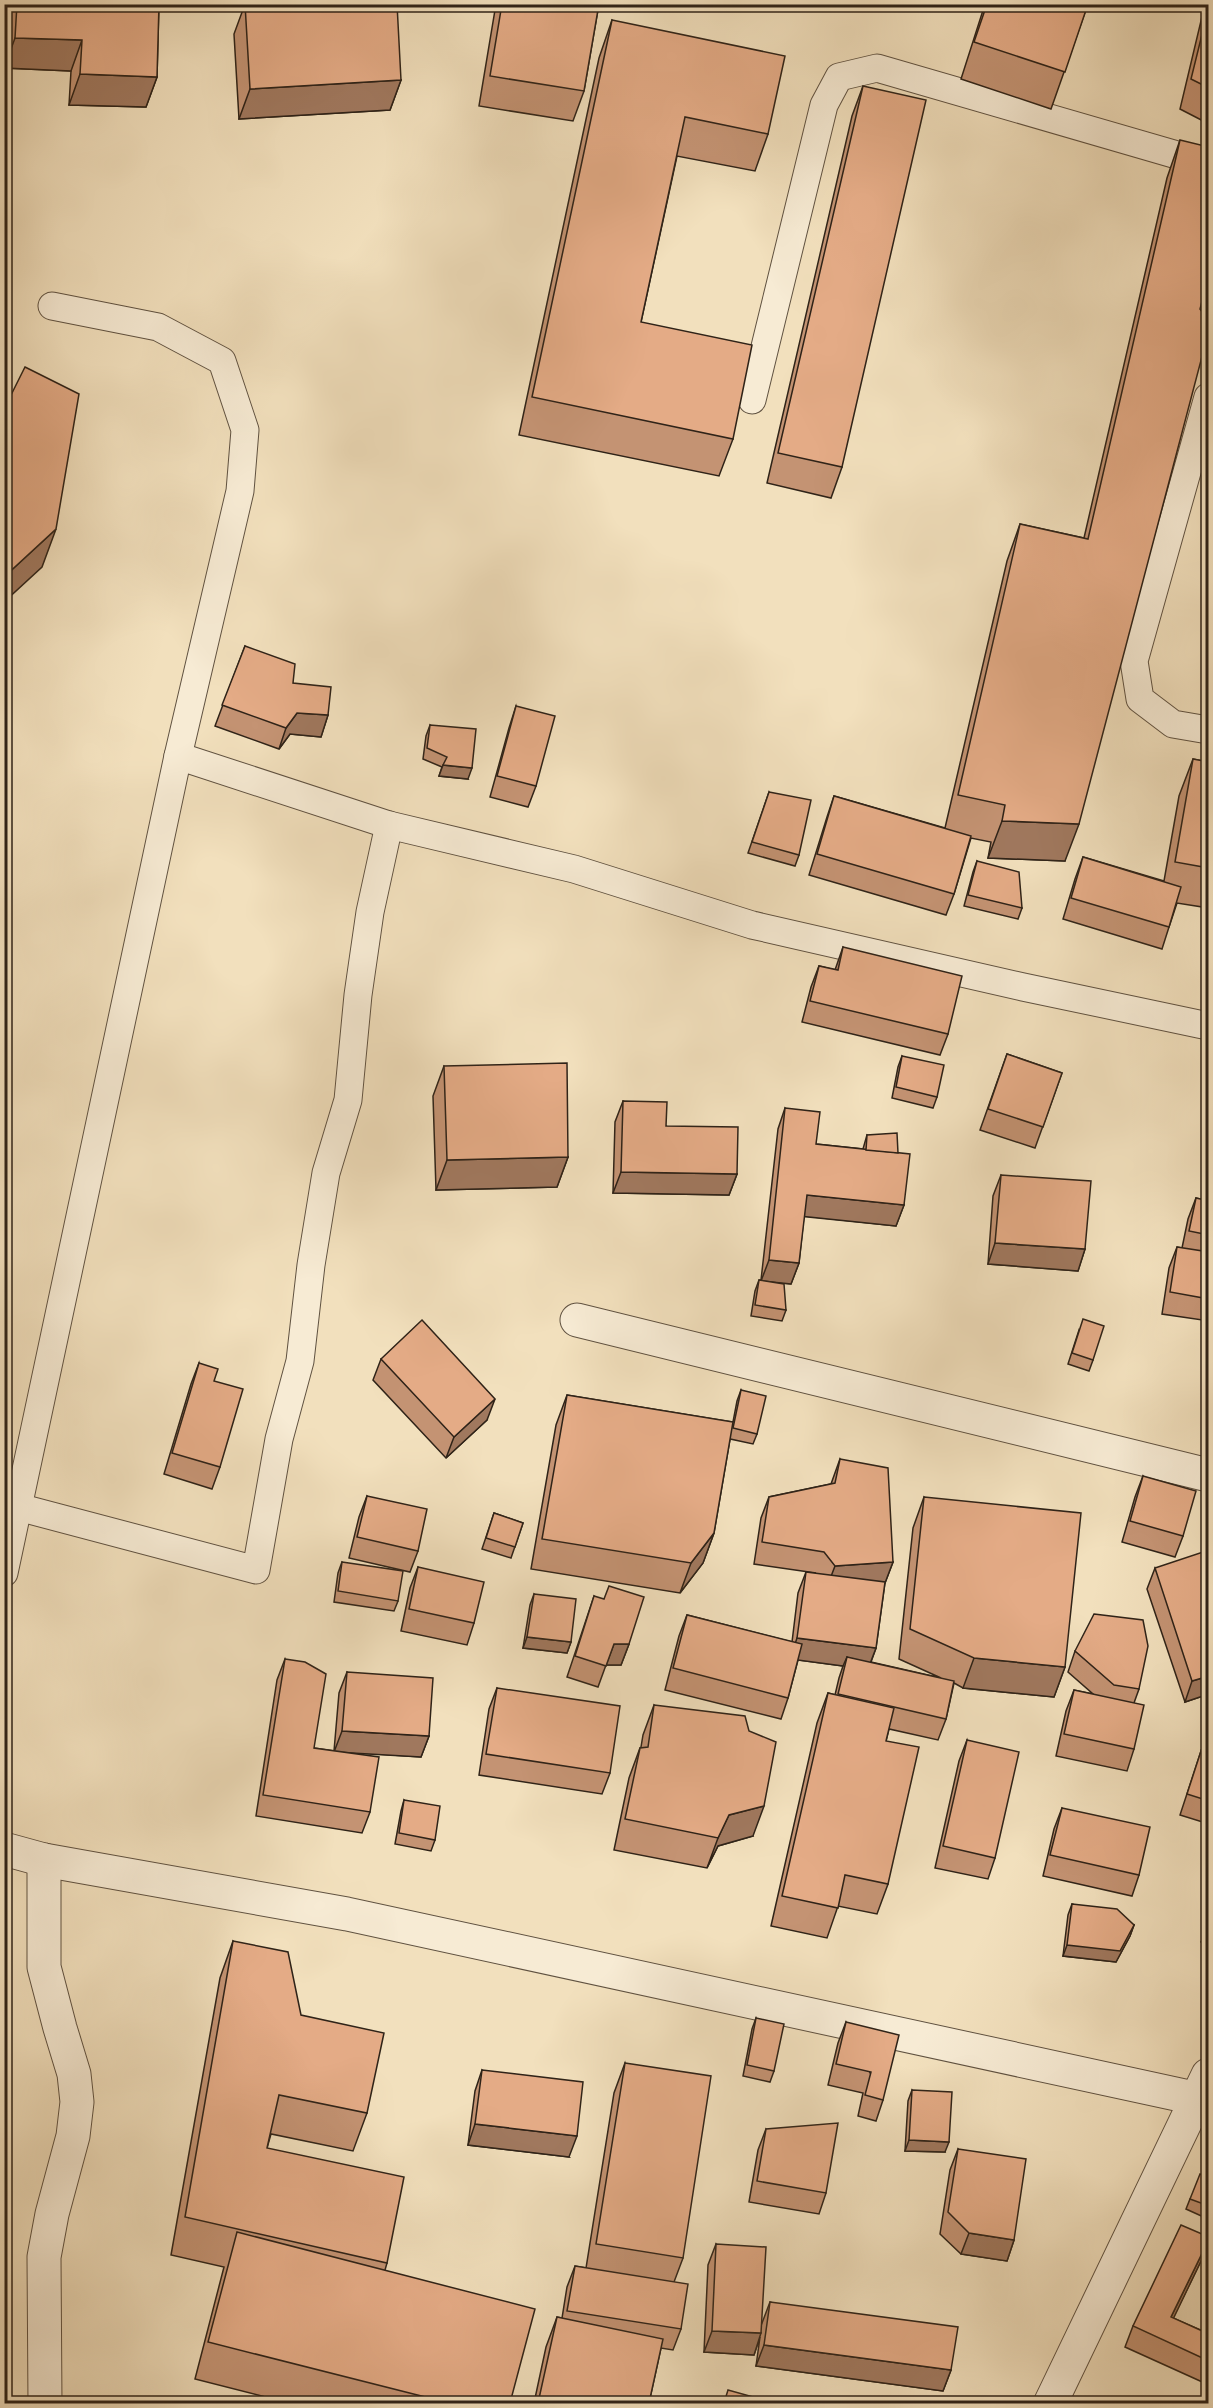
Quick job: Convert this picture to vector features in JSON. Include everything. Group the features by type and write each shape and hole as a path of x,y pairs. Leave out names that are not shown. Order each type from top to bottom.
{"street":[{"path":"577,1320 1209,1475"},
{"path":"4,1849 44,1860 347,1914 1205,2091 1050,2403"},
{"path":"44,1860 44,1967 74,2074 77,2102 73,2136 52,2214 44,2257 45,2403"}],"lane":[{"path":"752,400 824,105 840,77 877,68 1209,164"},
{"path":"4,1573 178,756 240,491 244,430 222,361 158,327 52,306"},
{"path":"1208,406 1134,661 1140,699 1173,724 1209,730"},
{"path":"178,756 389,825 574,869 752,925 1023,987 1209,1026"},
{"path":"18,1507 256,1570 279,1439 300,1361 311,1265 327,1173 348,1100 358,995 370,912 389,825"}],"building":[{"path":"17,4 159,4 157,77 80,74 82,40 15,38"},
{"path":"245,4 397,4 401,80 250,89"},
{"path":"502,4 599,4 584,91 490,76"},
{"path":"987,4 1088,4 1065,72 974,42"},
{"path":"1209,6 1209,88 1191,79"},
{"path":"612,20 785,56 768,134 685,117 641,322 752,345 733,439 532,397"},
{"path":"863,86 926,100 842,467 778,453"},
{"path":"1180,140 1209,147 1209,274 1200,309 1209,321 1209,330 1079,824 1002,821 1005,805 958,795 1020,524 1088,539"},
{"path":"25,367 79,394 56,529 4,577 4,405"},
{"path":"245,646 295,664 293,683 331,687 328,715 297,713 286,728 222,705"},
{"path":"516,706 555,716 536,786 497,776"},
{"path":"430,725 476,729 472,768 443,765 447,757 427,748"},
{"path":"1193,759 1209,762 1209,868 1175,862"},
{"path":"769,792 811,800 799,855 752,842"},
{"path":"834,796 971,836 954,894 817,854"},
{"path":"1083,857 1181,887 1169,927 1071,898"},
{"path":"977,861 1019,872 1022,908 968,895"},
{"path":"843,947 962,976 948,1034 810,1001 819,966 838,970"},
{"path":"1007,1054 1062,1073 1043,1127 988,1109"},
{"path":"902,1056 944,1065 937,1097 896,1087"},
{"path":"567,1063 568,1157 447,1160 444,1066"},
{"path":"623,1101 667,1102 666,1126 738,1127 737,1174 621,1172"},
{"path":"785,1108 820,1112 816,1144 910,1154 904,1205 807,1195 799,1263 769,1260"},
{"path":"897,1133 898,1153 866,1150 867,1135"},
{"path":"1001,1175 1091,1181 1085,1249 995,1243"},
{"path":"1196,1198 1209,1201 1209,1235 1189,1231"},
{"path":"1177,1247 1209,1252 1209,1299 1170,1292"},
{"path":"759,1280 784,1284 786,1310 755,1305"},
{"path":"1083,1319 1104,1326 1093,1360 1072,1353"},
{"path":"422,1320 495,1399 454,1437 381,1359"},
{"path":"199,1363 218,1369 214,1381 243,1389 220,1467 172,1453"},
{"path":"741,1390 766,1396 757,1434 733,1428"},
{"path":"567,1395 733,1422 714,1533 691,1563 542,1539"},
{"path":"840,1459 888,1468 893,1562 835,1566 824,1552 762,1542 769,1497 835,1483"},
{"path":"1143,1476 1196,1491 1183,1536 1130,1521"},
{"path":"367,1496 427,1509 418,1551 357,1537"},
{"path":"924,1497 1081,1513 1065,1667 974,1658 910,1629"},
{"path":"494,1513 523,1523 515,1547 486,1538"},
{"path":"1209,1550 1209,1676 1192,1681 1155,1568"},
{"path":"342,1562 403,1571 398,1601 338,1591"},
{"path":"418,1567 484,1582 474,1623 409,1609"},
{"path":"806,1572 885,1582 876,1648 797,1638"},
{"path":"609,1586 644,1597 629,1644 614,1644 606,1666 575,1656 594,1596 604,1599"},
{"path":"534,1594 576,1599 571,1642 527,1637"},
{"path":"1094,1614 1143,1620 1148,1646 1139,1689 1114,1685 1075,1651"},
{"path":"687,1615 802,1644 788,1698 673,1668"},
{"path":"847,1657 954,1681 946,1719 838,1694"},
{"path":"285,1659 305,1662 326,1674 314,1748 379,1757 370,1812 263,1795"},
{"path":"347,1672 433,1678 429,1736 342,1731"},
{"path":"497,1688 620,1706 610,1773 486,1754"},
{"path":"1074,1690 1144,1705 1134,1749 1064,1734"},
{"path":"828,1693 894,1708 886,1741 919,1747 888,1884 845,1875 838,1908 782,1896"},
{"path":"654,1705 745,1716 749,1731 776,1742 764,1806 729,1815 718,1838 625,1819 640,1748 648,1747"},
{"path":"967,1740 1019,1752 995,1858 943,1846"},
{"path":"1202,1748 1209,1750 1209,1801 1187,1794"},
{"path":"404,1800 440,1806 435,1840 399,1833"},
{"path":"1062,1808 1150,1827 1139,1875 1050,1855"},
{"path":"1072,1904 1117,1909 1134,1925 1120,1951 1067,1945"},
{"path":"233,1941 288,1952 301,2015 384,2033 367,2113 279,2095 267,2148 404,2177 387,2263 185,2217"},
{"path":"756,2018 784,2024 774,2071 747,2065"},
{"path":"846,2022 899,2035 883,2100 865,2095 871,2072 836,2064"},
{"path":"625,2063 711,2076 683,2258 596,2244"},
{"path":"482,2070 583,2082 577,2136 475,2124"},
{"path":"912,2090 952,2092 949,2142 909,2140"},
{"path":"838,2123 826,2193 757,2181 766,2129"},
{"path":"958,2149 1026,2159 1014,2240 969,2233 948,2212"},
{"path":"1200,2174 1209,2178 1209,2206 1190,2199"},
{"path":"1181,2225 1209,2239 1171,2317 1209,2334 1209,2361 1133,2326"},
{"path":"237,2232 535,2309 510,2403 449,2403 208,2342"},
{"path":"716,2244 766,2247 761,2333 712,2331"},
{"path":"575,2266 688,2284 681,2329 567,2311"},
{"path":"770,2302 958,2327 951,2370 764,2345"},
{"path":"557,2317 663,2339 649,2403 538,2403"},
{"path":"728,2390 775,2403 724,2403"}]}
